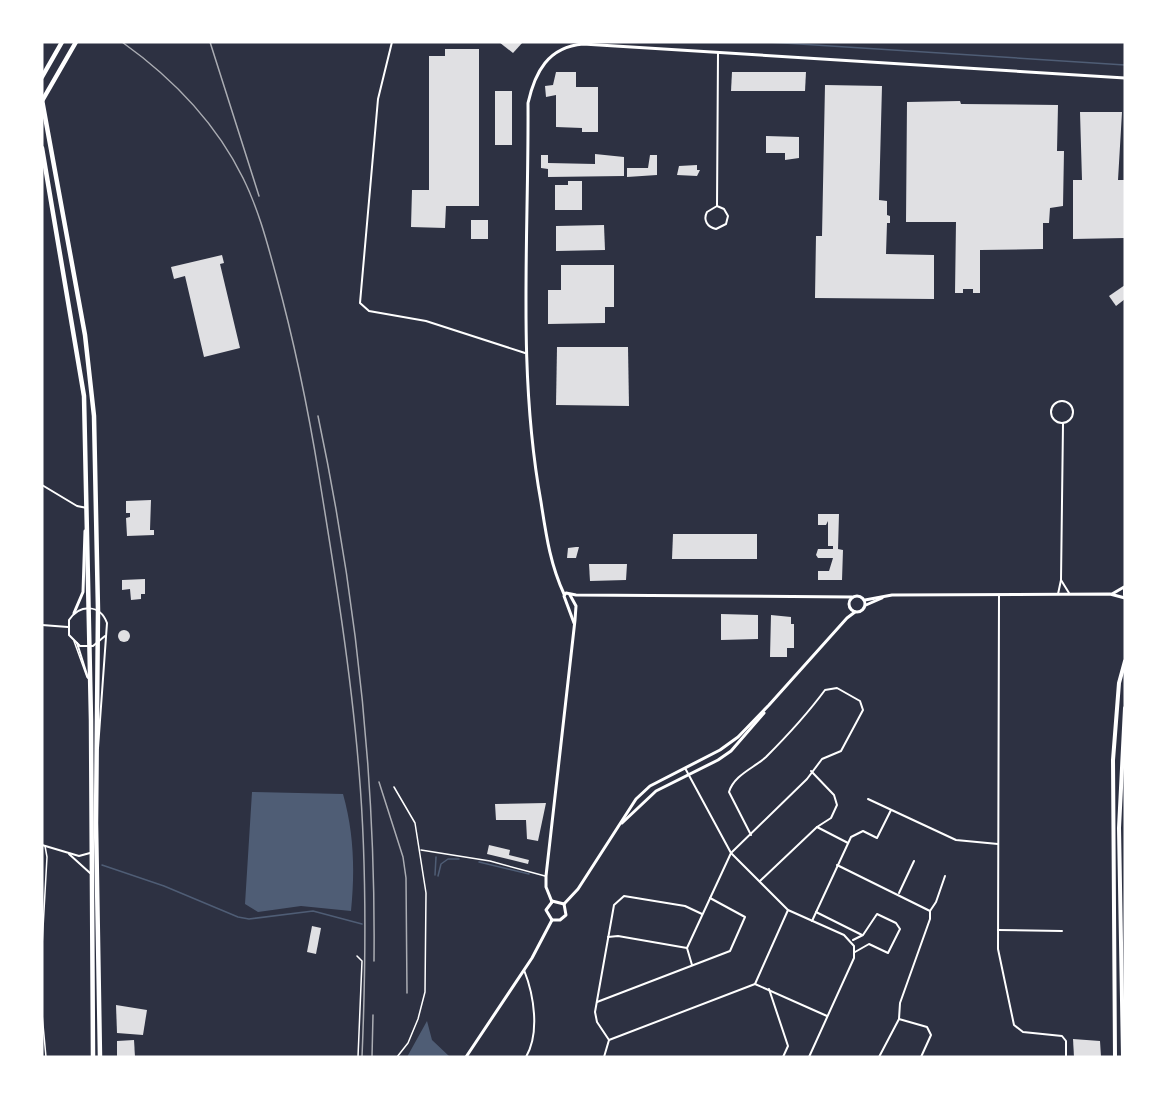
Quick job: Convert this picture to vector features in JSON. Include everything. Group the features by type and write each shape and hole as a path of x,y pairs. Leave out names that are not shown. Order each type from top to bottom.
{"main road":[{"path":"42,77 62,42"},
{"path":"75,42 42,99 92,391 98,610 100,1057"},
{"path":"42,148 84,396 89,608 93,1057"},
{"path":"1125,587 1125,596"},
{"path":"1115,1057 1113,760 1119,683 1125,661"},
{"path":"1123,1057 1119,828 1125,708"}],"street":[{"path":"392,42 378,99 360,303 369,311 426,321 525,353"},
{"path":"574,623 551,564 529,427 525,353 528,103 532,83 539,69 552,55 570,46 1125,78"},
{"path":"717,206 718,53"},
{"path":"717,206 724,209 728,216 726,224 716,229 709,226 705,219 707,212 717,206"},
{"path":"1062,401 1071,404 1074,412 1071,420 1063,424 1053,418 1051,410 1055,404 1062,401"},
{"path":"1058,594 1061,580 1063,424"},
{"path":"42,485 77,507 87,508"},
{"path":"87,527 84,536 83,592 68,627 89,682"},
{"path":"1061,580 1070,594"},
{"path":"1110,594 1125,587"},
{"path":"564,594 571,597 852,597 859,595 865,600 866,605"},
{"path":"865,600 886,596 1110,594 1125,596"},
{"path":"999,595 998,949 1014,1025 1023,1032 1062,1036 1066,1041 1066,1057"},
{"path":"840,596 849,601"},
{"path":"619,826 656,791 730,751 753,728 770,705 847,618 863,610 866,605 886,596"},
{"path":"566,600 571,597"},
{"path":"552,902 546,887 546,876 576,606 571,597"},
{"path":"847,618 849,601 852,597"},
{"path":"849,607 855,612"},
{"path":"74,613 89,608 98,610 107,623 105,636 107,658 97,754"},
{"path":"42,625 68,627"},
{"path":"75,642 89,647 98,644 105,636"},
{"path":"692,965 687,948 731,853 751,835 807,779 811,771 827,755 841,751 863,710 860,701 837,688 825,690 813,707 765,758 731,783 729,792 751,835"},
{"path":"564,904 578,889 636,799 650,786 720,750 770,705"},
{"path":"685,768 731,853 788,910 852,941 855,952 809,1057"},
{"path":"760,882 817,827 831,818 837,805 834,795 811,771"},
{"path":"868,799 956,840 998,844"},
{"path":"812,921 851,837 863,831 877,838 891,810"},
{"path":"817,827 848,843"},
{"path":"43,845 79,856 90,853"},
{"path":"66,853 90,873"},
{"path":"899,893 914,861"},
{"path":"837,865 899,893 930,911"},
{"path":"879,1057 899,1019 900,1003 930,919 930,911 936,902 945,876"},
{"path":"609,1040 597,1022 596,1002 614,905 624,896 685,906 702,914"},
{"path":"596,1002 730,951 745,917 710,898"},
{"path":"558,900 564,904 566,915 560,920 552,920 546,910 552,902 558,900"},
{"path":"755,984 788,910"},
{"path":"816,912 863,935"},
{"path":"852,941 863,935 877,914 896,923 900,929 888,953 869,944 855,952"},
{"path":"466,1057 524,970 552,920"},
{"path":"998,930 1062,931"},
{"path":"608,937 618,936 687,948"},
{"path":"524,970 534,1017 532,1043 526,1057"},
{"path":"609,1040 755,984 827,1016"},
{"path":"769,989 788,1046 783,1057"},
{"path":"899,1019 927,1027 931,1035 921,1057"},
{"path":"604,1057 609,1040"}],"lane":[{"path":"394,787 415,823 426,893 425,992 418,1019 408,1043 397,1057"},
{"path":"42,946 47,857 43,845"},
{"path":"421,850 490,861 546,876"},
{"path":"357,956 362,961 358,1057"},
{"path":"42,1014 46,1057"}],"water":[{"path":"252,792 343,794 353,852 351,911 301,906 258,912 245,904"},
{"path":"427,1021 432,1040 450,1057 407,1057"}],"building":[{"path":"499,42 523,42 513,53"},
{"path":"445,49 479,49 479,206 446,206 445,228 411,227 412,190 429,190 429,56 445,56"},
{"path":"556,72 576,72 576,87 598,87 598,132 582,132 582,128 556,127 556,95 546,97 545,86 553,85"},
{"path":"732,72 806,72 805,91 731,91"},
{"path":"825,85 882,86 879,200 887,201 887,215 890,216 890,223 887,223 886,254 934,255 934,299 815,298 816,236 822,236"},
{"path":"495,91 512,91 512,145 495,145"},
{"path":"960,101 961,104 1058,105 1057,151 1064,151 1063,206 1050,208 1049,223 1043,223 1043,249 980,250 980,293 973,293 973,289 963,289 963,293 955,293 956,222 906,222 907,102"},
{"path":"1080,112 1122,112 1118,180 1125,180 1125,238 1073,239 1073,180 1082,180"},
{"path":"766,136 799,137 799,158 785,160 785,153 766,153"},
{"path":"595,154 624,157 624,176 548,177 548,169 541,168 541,155 548,155 548,163 595,164"},
{"path":"650,155 657,155 657,175 627,177 627,168 648,168"},
{"path":"697,165 697,170 700,170 697,176 677,175 679,166"},
{"path":"568,181 582,181 582,210 555,210 555,185 568,185"},
{"path":"471,220 488,220 488,239 471,239"},
{"path":"604,225 605,250 556,251 556,226"},
{"path":"222,255 224,263 220,264 240,348 204,357 185,276 174,279 171,267"},
{"path":"561,265 614,265 614,307 605,307 605,323 548,324 548,290 561,290"},
{"path":"1125,285 1125,299 1116,306 1109,296"},
{"path":"557,347 628,347 629,406 556,405"},
{"path":"151,500 150,530 154,530 154,535 127,536 126,518 130,517 130,513 126,513 126,501"},
{"path":"818,514 839,514 838,549 843,550 842,580 818,580 818,571 829,571 833,558 818,558 816,555 818,549 833,549 833,546 828,546 828,521 826,525 818,525"},
{"path":"673,534 757,534 757,559 672,559"},
{"path":"579,547 576,558 567,558 568,548"},
{"path":"589,564 627,564 626,580 590,581"},
{"path":"145,579 145,594 141,594 141,599 131,600 130,589 122,590 122,580"},
{"path":"721,614 758,615 758,639 721,640"},
{"path":"771,615 791,617 791,624 794,624 794,648 787,648 787,657 770,657"},
{"path":"126,630 129,631 129,641 122,642 119,641 118,634 119,631"},
{"path":"546,803 538,841 527,839 526,820 496,820 495,804"},
{"path":"489,845 510,850 509,855 529,860 528,864 487,854"},
{"path":"312,926 321,928 316,954 307,952"},
{"path":"116,1005 147,1010 143,1035 117,1033"},
{"path":"1073,1039 1100,1041 1101,1057 1074,1057"},
{"path":"134,1040 135,1057 117,1057 117,1041"}],"waterway":[{"path":"768,42 1125,65"},
{"path":"435,875 436,857"},
{"path":"438,876 441,864 448,859 459,859"},
{"path":"479,862 529,874"},
{"path":"102,865 164,886 238,917 249,919 313,911 362,924"}],"railway":[{"path":"122,42 158,70 191,102 220,138 232,158 258,213 289,325 319,476 342,623 356,734 365,878 362,1057"},
{"path":"210,42 259,196"},
{"path":"318,416 343,551 361,687 371,824 374,961"},
{"path":"379,782 403,857 406,878 407,993"},
{"path":"372,1057 373,1015"}]}
